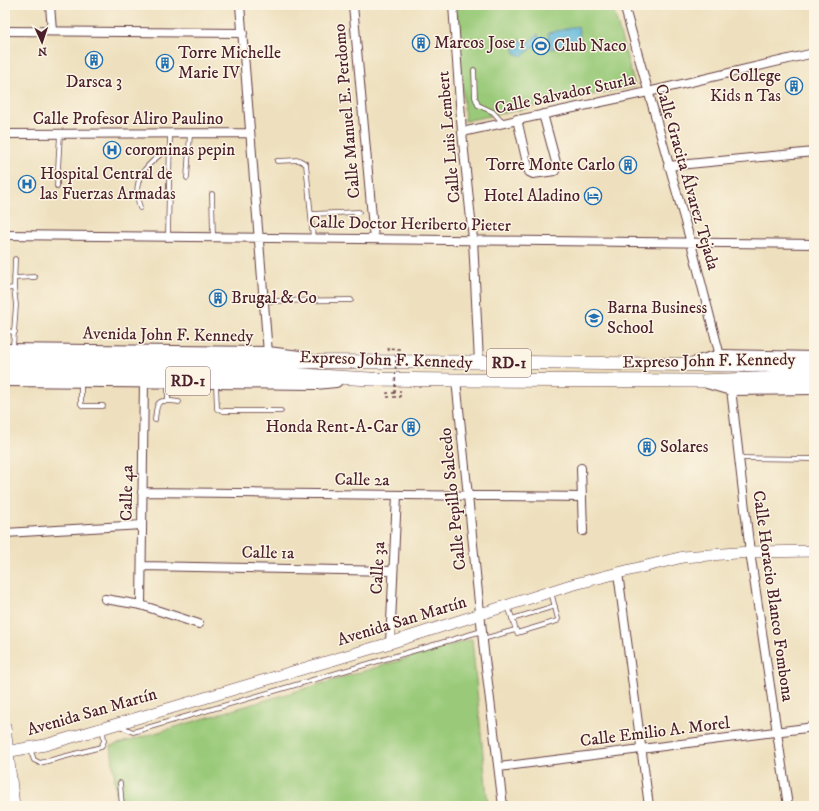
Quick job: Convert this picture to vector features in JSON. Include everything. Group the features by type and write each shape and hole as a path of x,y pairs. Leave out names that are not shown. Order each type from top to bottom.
{"highway":[{"name":"Expreso John F. Kennedy","path":"5,361 267,363 370,379 456,380 700,380 785,371 814,366"},
{"name":"Expreso John F. Kennedy","path":"5,371 267,363 479,362 687,364 785,371 814,377"}],"main road":[{"name":"Avenida John F. Kennedy","path":"7,349 267,363"},
{"path":"7,349 45,356 55,351"},
{"name":"RD-1","path":"687,364 720,356 814,358"},
{"path":"5,375 46,375 51,376 56,380"},
{"name":"RD-1","path":"5,380 144,380 315,383 370,379"},
{"path":"5,389 22,380"},
{"name":"RD-1","path":"700,380 732,389 814,388"},
{"name":"Avenida San Martín","path":"6,752 29,748 117,724 390,643 551,591 618,573 683,557 750,552 814,551"},
{"path":"5,727 6,752 14,806"},
{"path":"5,802 6,806"}],"street":[{"path":"50,5 52,31"},
{"path":"240,5 264,301 267,363"},
{"name":"Calle Manuel E. Perdomo","path":"353,5 374,239"},
{"name":"Calle Luis Lembert","path":"453,5 462,132 474,239 479,362"},
{"name":"Calle Gracita Álvarez Tejada","path":"624,5 668,166 691,243 720,356"},
{"path":"5,31 243,33"},
{"name":"Calle Salvador Sturla","path":"462,132 502,122 648,92 814,53"},
{"path":"517,119 529,172 533,174 555,171 557,166 543,114"},
{"name":"Calle Profesor Aliro Paulino","path":"5,134 250,134"},
{"path":"668,166 814,152"},
{"name":"Calle Doctor Heriberto Pieter","path":"5,235 168,236 186,240 213,237 259,237 814,244"},
{"name":"Calle 4a","path":"141,605 144,380"},
{"name":"Calle Pepillo Salcedo","path":"456,380 482,635 503,806"},
{"name":"Calle Horacio Blanco Fombona","path":"732,389 750,552 788,806"},
{"path":"581,468 583,531"},
{"name":"Calle 2a","path":"142,492 582,497"},
{"name":"Calle 3a","path":"390,643 397,495"},
{"path":"5,533 142,525"},
{"name":"Calle 1a","path":"142,566 393,571"},
{"path":"618,573 640,749 649,806"},
{"path":"105,599 141,605 199,624"},
{"name":"Calle Emilio A. Morel","path":"499,767 814,727"}],"lane":[{"path":"474,70 475,97 478,105 493,112 502,122"},
{"path":"57,186 60,134"},
{"path":"168,236 166,213 170,134"},
{"path":"187,178 190,134"},
{"path":"140,208 136,187 143,171 152,160 169,148"},
{"path":"276,161 299,160 306,164 313,238"},
{"path":"212,194 213,237"},
{"path":"311,214 359,212"},
{"path":"7,349 15,332 16,305 14,288 14,259"},
{"path":"14,278 35,277"},
{"path":"5,289 14,288"},
{"path":"264,301 351,300"},
{"path":"5,331 15,332"},
{"path":"81,380 81,404 83,406 103,406"},
{"path":"168,381 168,400"},
{"path":"216,381 217,409 223,411 281,411"},
{"path":"155,420 157,404 159,402 168,400 179,402"},
{"path":"740,458 814,459"},
{"path":"508,606 515,630 520,634 557,621 558,619 551,591"},
{"path":"512,619 555,606"},
{"path":"117,724 133,732 482,635 515,630"},
{"path":"29,748 34,760 40,763 101,747 104,741 103,728"},
{"path":"120,783 122,806"}],"path":[{"path":"400,349 388,348 388,351 396,350 395,393 387,393 387,397 400,397"}],"green space":[{"name":"Club Naco","path":"456,5 612,5 635,86 465,121"},
{"path":"472,639 488,806 118,806 111,746"}],"water":[{"path":"578,26 581,42 551,49 548,33"},
{"path":"538,34 540,42 522,56 515,53 513,44 522,40 530,41"}],"place":[{"name":"Marcos Jose 1","path":"421,43"},
{"name":"Club Naco","path":"541,46"},
{"name":"Darsca 3","path":"94,60"},
{"name":"Torre Michelle Marie IV","path":"165,63"},
{"name":"College Kids n Tas","path":"794,86"},
{"name":"corominas pepin","path":"112,150"},
{"name":"Torre Monte Carlo","path":"628,165"},
{"name":"Hospital Central de las Fuerzas Armadas","path":"27,184"},
{"name":"Hotel Aladino","path":"593,196"},
{"name":"Brugal & Co","path":"218,298"},
{"name":"Barna Business School","path":"594,318"},
{"name":"Honda Rent-A-Car","path":"411,427"},
{"name":"Solares","path":"647,447"}]}
